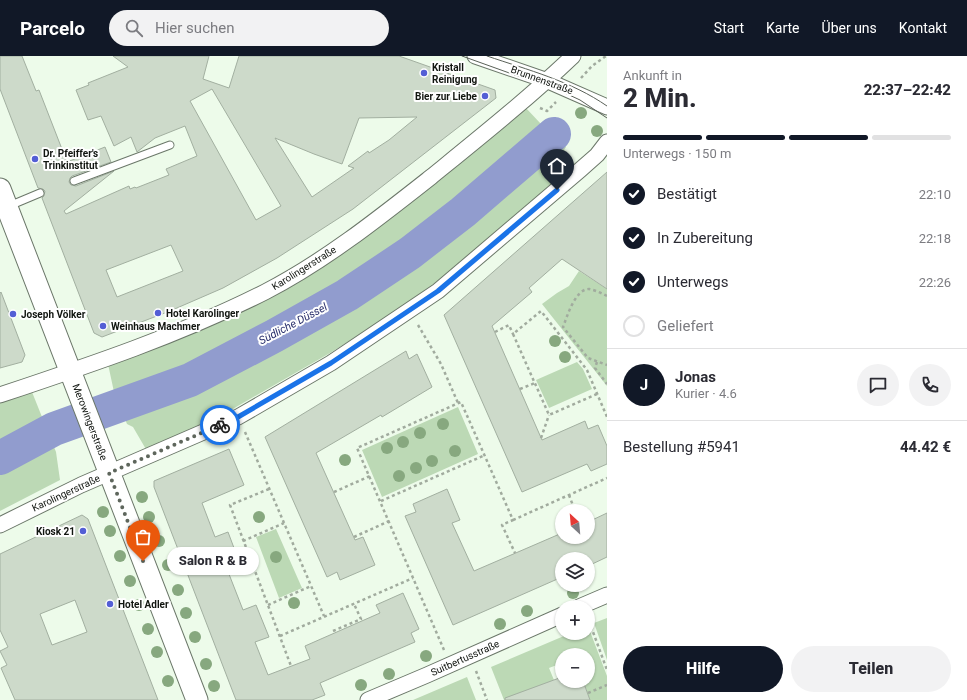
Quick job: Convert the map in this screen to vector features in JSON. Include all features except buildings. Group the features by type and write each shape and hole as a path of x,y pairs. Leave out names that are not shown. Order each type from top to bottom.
{"main road":[{"name":"Merowingerstraße","path":"3,198 197,700"}],"street":[{"name":"Brunnenstraße","path":"475,56 548,81 607,107"},
{"name":"Karolingerstraße","path":"0,395 98,362 189,328 265,292 317,261 391,209 548,81 573,56"},
{"name":"Karolingerstraße","path":"0,525 81,485 238,417 331,363 438,291 580,170 597,155 607,142"},
{"path":"595,600 607,595"},
{"name":"Suitbertusstraße","path":"368,700 555,618"}],"lane":[{"path":"74,181 170,145"},
{"path":"3,198 40,193"}],"path":[{"path":"607,296 595,290 587,289 578,294 563,327 588,358 607,365"},
{"path":"409,311 428,339 458,403"},
{"path":"513,334 541,311 587,370 607,417"},
{"path":"495,332 509,325 535,383 549,415 542,438"},
{"path":"597,362 595,368 607,384"},
{"path":"520,389 535,383"},
{"path":"549,415 597,394"},
{"path":"450,664 357,448 461,402 513,520"},
{"path":"238,417 324,616"},
{"path":"381,501 485,455"},
{"path":"334,492 370,476"},
{"path":"515,553 502,525 607,478"},
{"path":"269,489 230,505 291,666"},
{"path":"569,495 572,504"},
{"path":"354,537 389,521"},
{"path":"243,541 284,523"},
{"path":"280,636 413,578"},
{"path":"268,605 311,586"},
{"path":"333,631 361,619 354,604"},
{"path":"595,637 607,670"},
{"path":"470,656 488,700"},
{"path":"588,693 607,685"}],"green space":[{"path":"525,107 541,124 548,125 566,147 564,150 571,160 572,171 415,300 330,353 224,414 147,451 133,427 127,424 114,392 108,364 267,295"},
{"path":"579,271 607,289 607,386 542,304 569,286"},
{"path":"577,362 583,369 592,389 549,408 536,380"},
{"path":"32,392 56,452 60,480 0,511 0,401"},
{"path":"458,407 478,454 382,497 362,450"},
{"path":"276,529 302,588 279,598 256,537"},
{"path":"607,618 607,660 595,626 595,623"},
{"path":"555,640 593,640 607,676 607,700 590,700 586,688 595,688 595,648 555,648 555,666 549,668 554,680 525,700 504,700 491,667"},
{"path":"467,677 476,700 413,700"}],"waterway":[{"name":"Südliche Düssel","path":"0,458 54,429 190,380 274,336 347,295 410,253 463,212 554,134"}],"tram line":[{"path":"462,56 565,93 580,100 607,118"},
{"path":"487,56 564,83 593,97 607,106"}],"way so far":[{"path":"143,561 109,473 220,425"}],"place":[{"name":"Kristall Reinigung","path":"424,73"},
{"name":"Bier zur Liebe","path":"485,96"},
{"name":"Dr. Pfeiffer's Trinkinstitut","path":"35,159"},
{"name":"Hotel Karolinger","path":"158,313"},
{"name":"Joseph Völker","path":"13,314"},
{"name":"Weinhaus Machmer","path":"103,326"},
{"name":"Kiosk 21","path":"83,531"},
{"name":"Salon R & B","path":"143,561"},
{"name":"Hotel Adler","path":"110,604"}],"route":[{"path":"220,425 238,417 331,363 438,291 557,190"}]}
